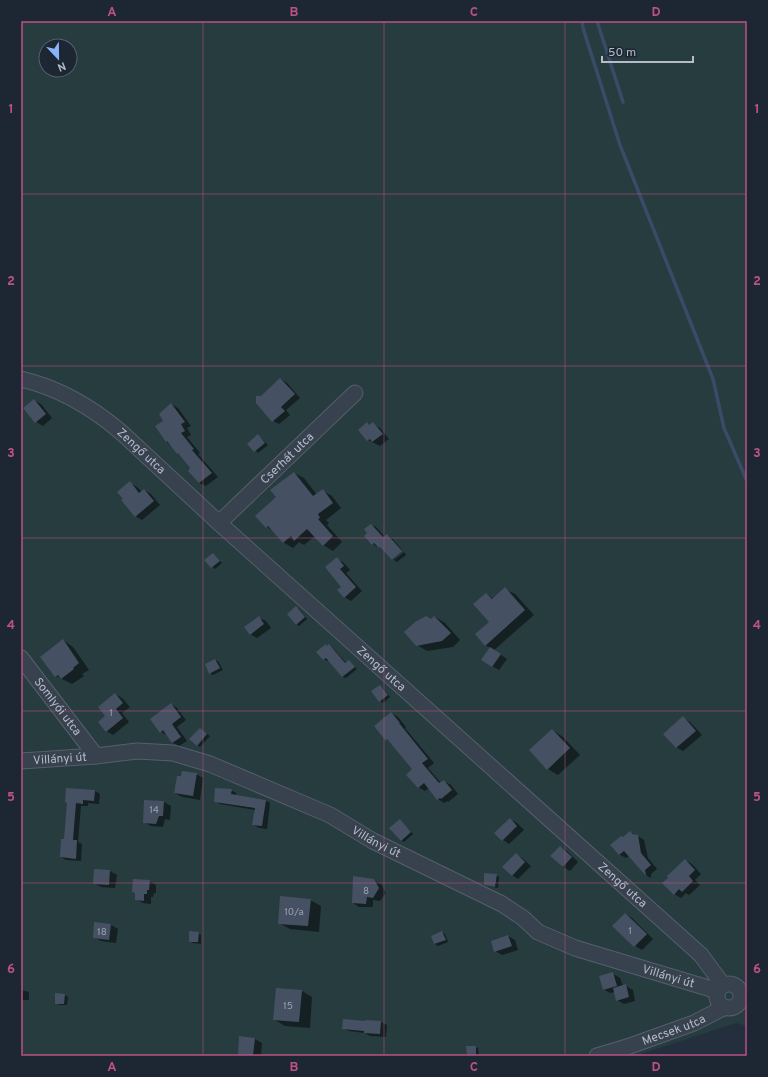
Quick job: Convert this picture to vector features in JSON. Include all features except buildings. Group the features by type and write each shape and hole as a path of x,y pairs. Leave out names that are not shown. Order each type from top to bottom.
{"street":[{"name":"Zengő utca","path":"21,379 66,395 82,403 105,418 219,523 701,955 720,988"},
{"name":"Cserhát utca","path":"219,523 355,393"},
{"name":"Somlyói utca","path":"21,658 96,756"},
{"name":"Villányi út","path":"21,761 96,756 137,751 162,752 186,756 210,764 330,815 373,841 502,904 523,918 538,932 555,940 575,948 720,988"},
{"path":"730,984 737,986 741,993 743,1002 731,1007 725,1007 720,1004 717,998 720,988 730,984"},
{"name":"Mecsek utca","path":"596,1056 627,1047 694,1023 725,1007"}],"green space":[{"path":"21,21 745,21 747,25 747,1026 736,1023 635,1056 21,1056"}],"waterway":[{"path":"582,21 620,145 713,379 724,428 747,481"},
{"path":"597,21 623,102"}]}
